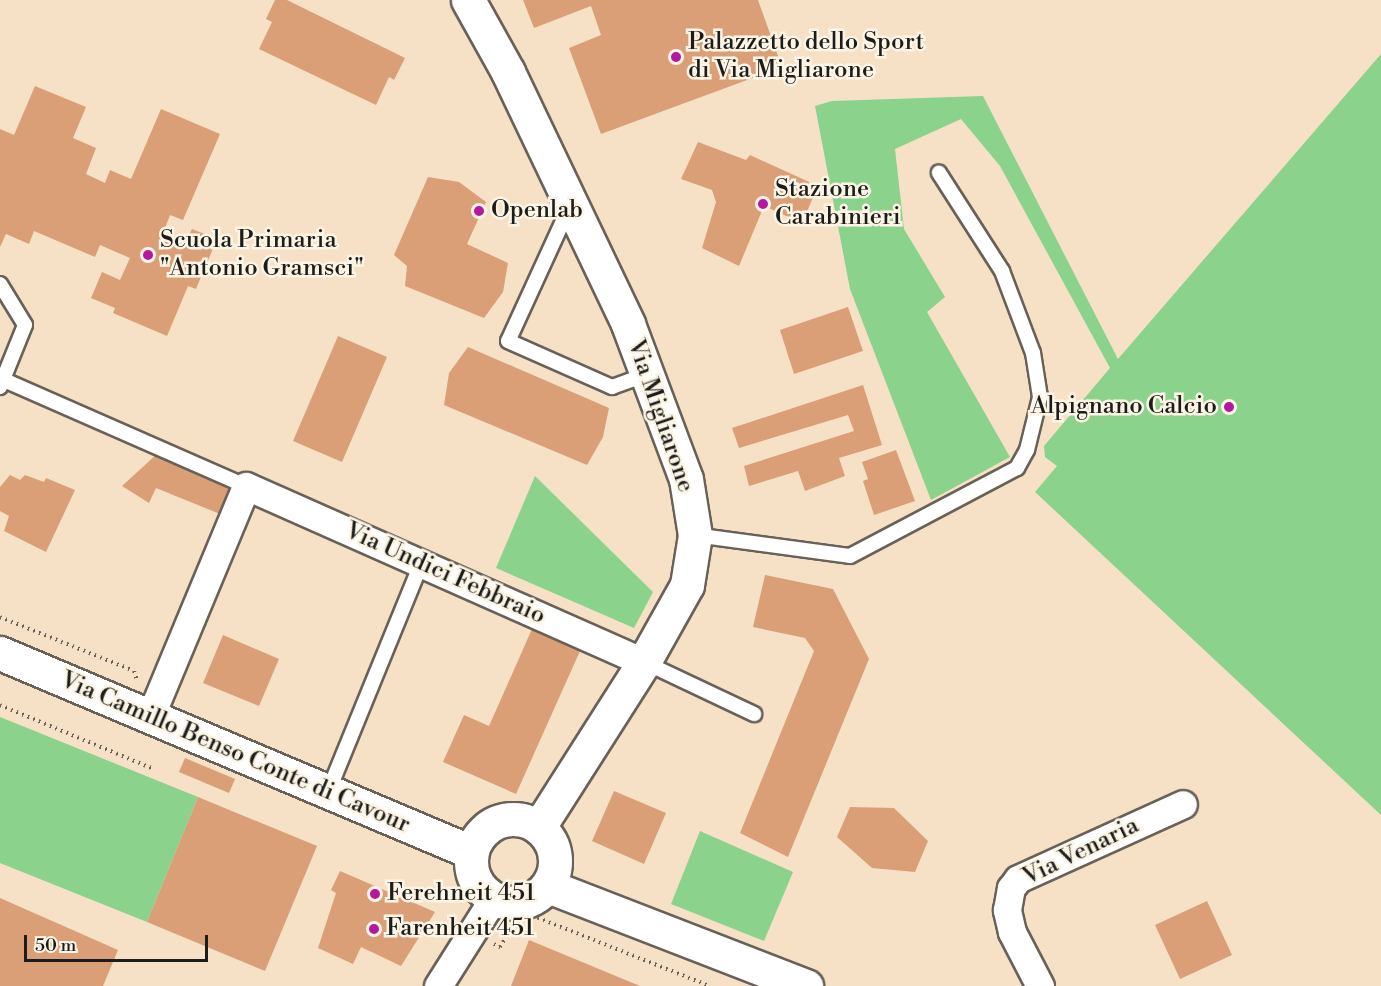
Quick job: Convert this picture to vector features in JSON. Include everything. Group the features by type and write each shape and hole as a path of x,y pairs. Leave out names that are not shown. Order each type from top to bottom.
{"main road":[{"name":"Via Migliarone","path":"468,0 508,72 628,324 686,479 695,535 687,585 644,662 539,827"},
{"name":"Via Camillo Benso Conte di Cavour","path":"0,653 471,852"},
{"path":"498,820 526,820 539,827 554,848 554,874 548,886 529,901 505,903 493,899 474,879 471,852 476,839 498,820"},
{"path":"548,886 806,986"}],"street":[{"name":"Via Undici Febbraio","path":"246,486 644,662"},
{"path":"150,717 246,486"},
{"name":"Via Venaria","path":"1040,986 1012,932 1007,910 1011,888 1018,879 1183,804"},
{"path":"438,986 493,899"}],"lane":[{"path":"695,535 850,556 1017,468 1027,450 1040,397 1033,353 1002,271 939,173"},
{"path":"571,203 508,341 612,387 647,374"},
{"path":"0,284 25,325 2,383 246,486"},
{"path":"328,792 421,564"},
{"path":"644,662 754,714"}],"path":[{"path":"0,705 154,769"},
{"path":"472,933 500,947 521,911 709,986"}],"green space":[{"name":"Alpignano Calcio","path":"1381,54 1381,815 1035,492 1057,466 1045,457 1044,446 1110,368 1000,166 961,119 895,149 904,229 945,297 927,312 1010,457 931,500 850,289 815,106 832,101 983,96 1118,359"},
{"path":"535,476 653,592 634,628 496,568"},
{"path":"0,717 198,797 147,922 0,863"},
{"path":"700,831 793,872 764,941 671,904"}],"building":[{"path":"275,0 287,0 405,58 394,80 389,77 376,105 259,49 272,22 266,19"},
{"name":"Palazzetto dello Sport di Via Migliarone","path":"523,0 758,0 782,67 601,134 569,48 601,35 591,6 534,28"},
{"path":"35,86 86,107 73,138 96,148 86,174 105,183 110,170 131,179 161,109 220,134 183,220 170,215 162,236 185,245 192,229 217,239 196,289 188,286 167,336 113,313 115,308 91,298 102,272 120,280 130,258 100,245 95,257 34,231 29,244 6,234 0,247 0,129 14,135"},
{"name":"Stazione Carabinieri","path":"698,142 746,160 750,155 818,186 802,223 764,206 739,266 702,248 716,202 712,190 681,179"},
{"path":"428,177 459,182 486,202 467,244 508,263 503,292 484,318 405,286 407,266 394,255"},
{"path":"848,307 863,351 794,374 780,330"},
{"path":"338,336 387,357 342,462 293,441"},
{"path":"468,347 609,408 603,437 587,465 444,405 449,373"},
{"path":"863,385 882,445 839,458 845,476 805,491 798,471 749,486 744,466 854,431 848,415 739,448 732,428"},
{"path":"896,450 915,501 874,515 863,481 868,479 862,462"},
{"path":"157,454 237,487 225,516 156,488 149,503 122,486"},
{"path":"10,475 20,480 25,475 44,482 46,478 75,490 46,552 4,531 9,516 0,511 0,487"},
{"path":"765,575 833,589 869,659 788,857 740,833 814,651 805,638 753,627"},
{"path":"532,629 580,651 516,794 443,762 464,715 489,726"},
{"path":"223,635 279,659 259,706 203,683"},
{"path":"185,758 235,779 229,793 179,772"},
{"path":"614,791 666,813 644,864 592,841"},
{"path":"198,797 317,846 265,971 147,922"},
{"path":"850,807 894,808 928,841 915,872 872,868 837,837"},
{"name":"Farenheit 451","path":"340,871 435,912 401,966 361,947 353,964 318,948 336,893 331,890"},
{"path":"0,898 118,950 103,986 0,986"},
{"path":"1207,901 1232,955 1180,979 1155,925"},
{"path":"529,940 640,986 511,986"}],"place":[{"name":"Palazzetto dello Sport di Via Migliarone","path":"676,57"},
{"name":"Stazione Carabinieri","path":"763,204"},
{"name":"Openlab","path":"479,211"},
{"name":"Scuola Primaria \"Antonio Gramsci\"","path":"148,255"},
{"name":"Alpignano Calcio","path":"1229,407"},
{"name":"Ferehneit 451","path":"375,894"},
{"name":"Farenheit 451","path":"374,929"}]}
